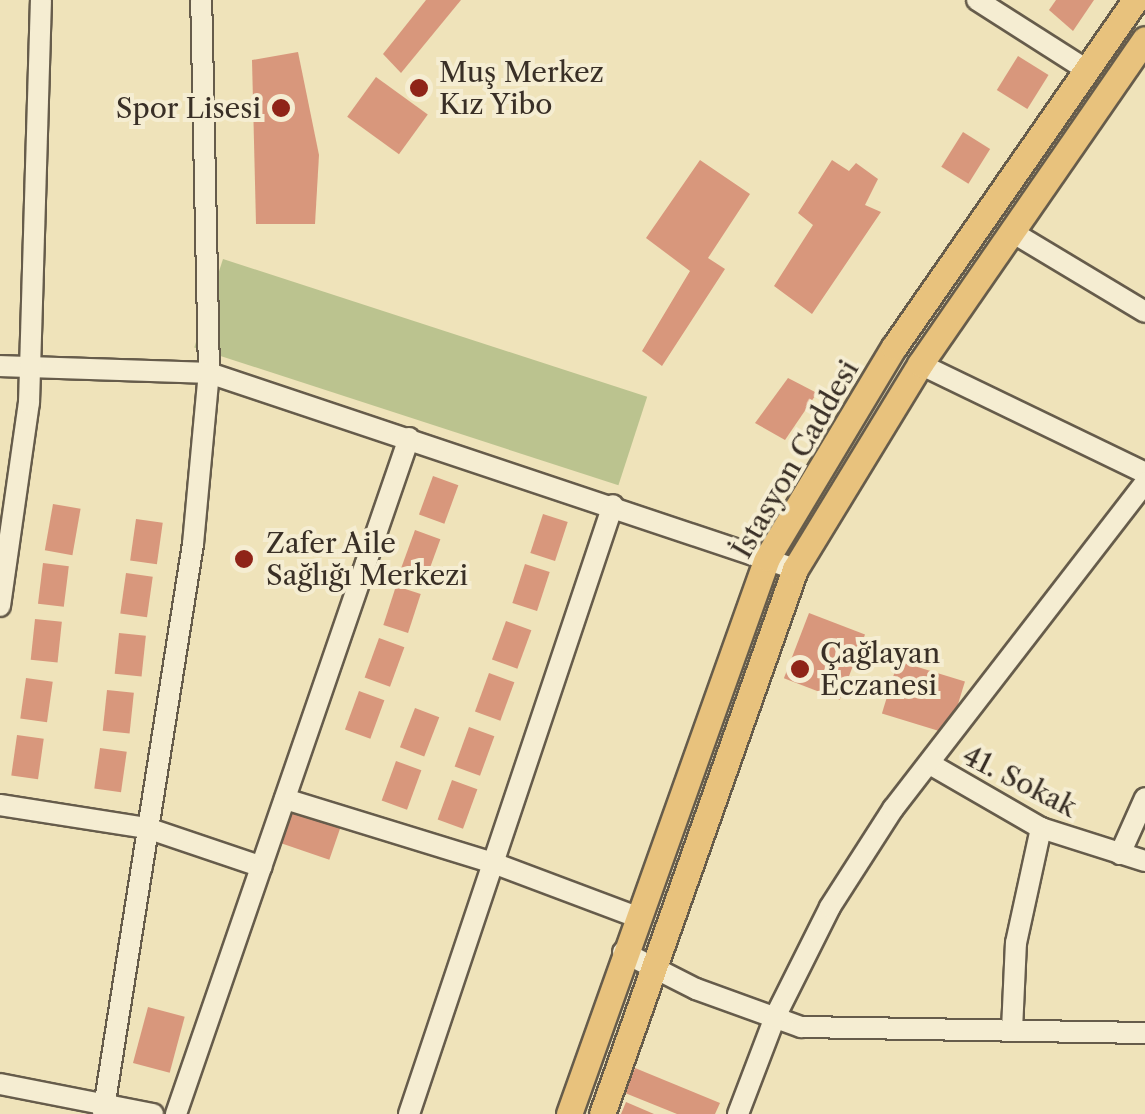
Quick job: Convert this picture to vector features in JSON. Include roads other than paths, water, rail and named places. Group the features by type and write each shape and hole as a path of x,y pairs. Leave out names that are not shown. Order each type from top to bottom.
{"main road":[{"name":"İstasyon Caddesi","path":"569,1114 623,952 767,558 894,347 1135,0"},
{"name":"İstasyon Caddesi","path":"602,1114 795,570 920,364 1145,39"}],"street":[{"path":"0,606 29,367 41,0"},
{"path":"104,1107 194,544 209,373 201,0"},
{"path":"977,0 1087,70"},
{"path":"1012,232 1145,312"},
{"path":"920,364 1145,473"},
{"path":"0,366 209,373 613,505 795,570"},
{"path":"176,1114 409,438"},
{"path":"738,1114 775,1017 830,907 893,809 1145,483"},
{"path":"409,1114 613,505"},
{"name":"41. Sokak","path":"930,764 1041,828 1145,861"},
{"path":"1120,854 1145,798"},
{"path":"286,799 493,864 637,917"},
{"path":"0,805 147,828 262,867"},
{"path":"1012,1030 1016,943 1041,828"},
{"path":"623,952 775,1017 833,1032 1012,1030 1145,1034"},
{"path":"0,1084 153,1114"}],"place":[{"name":"Muş Merkez Kız Yibo","path":"419,88"},
{"name":"Spor Lisesi","path":"281,108"},
{"name":"Zafer Aile Sağlığı Merkezi","path":"244,559"},
{"name":"Çağlayan Eczanesi","path":"800,669"}]}
